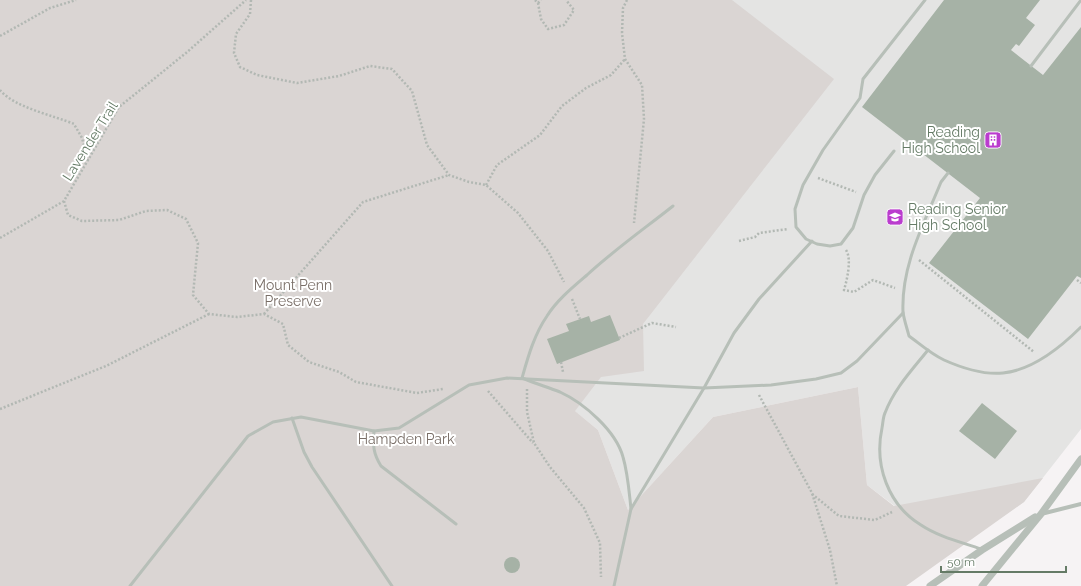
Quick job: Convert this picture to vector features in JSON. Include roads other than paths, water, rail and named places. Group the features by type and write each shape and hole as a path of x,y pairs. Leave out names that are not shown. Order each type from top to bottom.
{"street":[{"path":"985,585 1041,514 1081,459"},
{"path":"930,586 982,550 1041,514 1081,504"}],"lane":[{"path":"894,151 875,175 864,196 853,228 841,244 830,246 817,244 806,239 796,227 795,209 803,185 823,150 860,98 863,79 925,0"},
{"path":"1030,66 1081,0"},
{"path":"948,173 941,182 911,254 905,276 903,313 909,336 943,360 985,373 1003,373 1019,370 1043,358 1070,339 1081,327"},
{"path":"522,378 530,350 540,329 547,316 568,291 604,259 673,206"},
{"path":"614,586 631,509 704,388 734,333 759,299 812,242"},
{"path":"130,586 248,436 273,422 301,416 374,431 399,428 469,385 507,378 704,388 771,385 816,379 841,373 857,361 903,313"},
{"path":"928,350 898,387 884,413 879,439 879,458 884,478 893,497 904,513 921,525 940,535 982,550"},
{"path":"522,378 561,393 580,404 598,419 612,436 622,455 631,509"},
{"path":"292,418 304,452 312,467 392,586"},
{"path":"374,431 375,457 381,466 456,524"}],"place":[{"name":"Reading High School","path":"993,140"},
{"name":"Reading Senior High School","path":"895,217"}],"park label":[{"name":"Mount Penn Preserve","path":"293,294"},
{"name":"Hampden Park","path":"406,439"}]}
